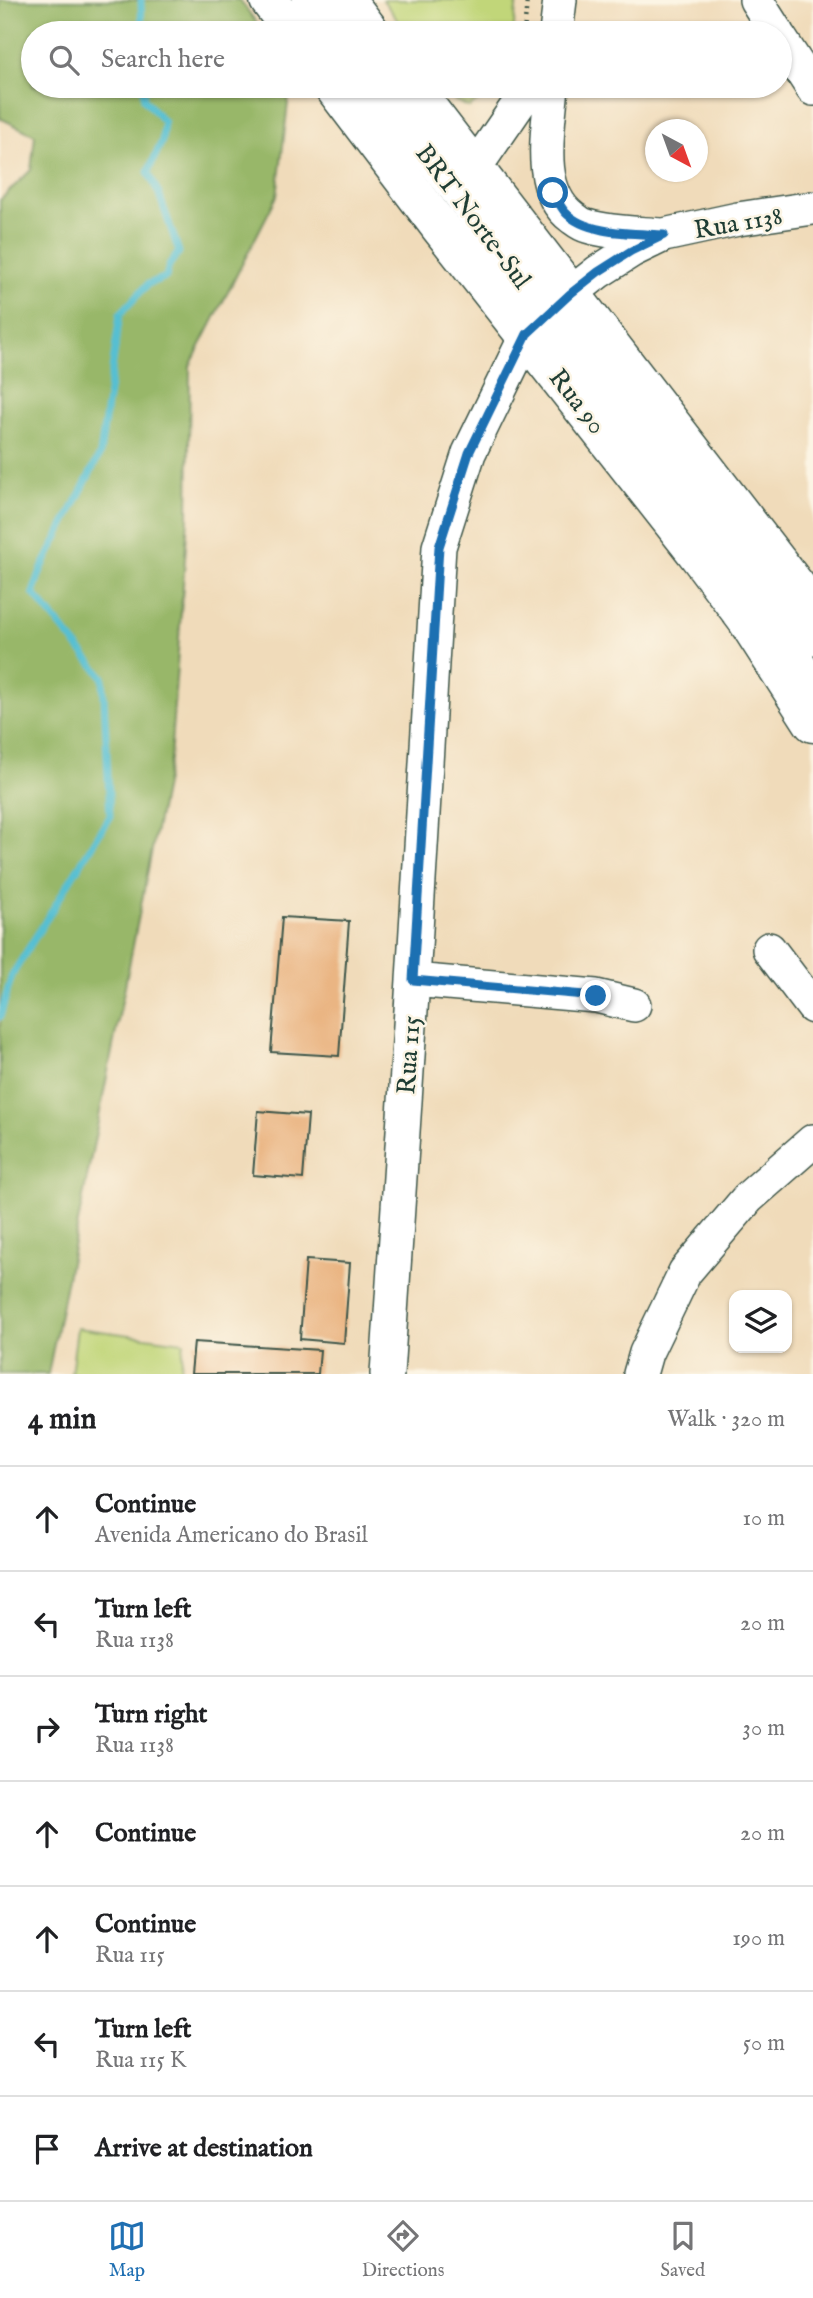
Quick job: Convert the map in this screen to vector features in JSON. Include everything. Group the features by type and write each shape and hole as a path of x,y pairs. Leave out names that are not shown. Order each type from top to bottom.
{"main road":[{"path":"269,0 285,21"},
{"path":"346,0 363,21"},
{"name":"Rua 90","path":"342,98 440,226 548,314 613,346 813,608"},
{"name":"Rua 90","path":"418,98 695,551 746,619 813,723"}],"street":[{"path":"309,0 326,21"},
{"path":"557,21 560,0"},
{"path":"756,0 769,21"},
{"path":"792,57 813,89"},
{"name":"BRT Norte-Sul","path":"387,98 466,180"},
{"path":"440,226 466,180 523,98"},
{"name":"Rua 1138","path":"551,98 548,170 553,193 565,212 584,226 664,235"},
{"name":"Rua 1138","path":"548,314 631,251 664,235 738,219 813,208"},
{"name":"BRT Norte-Sul","path":"548,314 592,376 750,579 813,689"},
{"name":"Rua 115","path":"387,1374 439,547 469,453 548,314"},
{"name":"BRT Norte-Sul","path":"750,579 813,639"},
{"path":"769,949 813,1007"},
{"path":"413,980 596,996 634,1005"},
{"path":"640,1374 646,1353 685,1272 748,1198 813,1140"}],"path":[{"path":"525,21 527,0"}],"green space":[{"path":"0,0 240,0 255,21 21,21 21,98 289,98 277,196 190,366 188,518 170,759 48,1374 0,1374 0,200 31,170 35,135 0,118"},
{"path":"383,0 517,0 514,21 398,21"},
{"path":"453,98 482,98 469,107"},
{"path":"77,1328 184,1342 180,1374 71,1374"}],"building":[{"path":"282,917 349,921 339,1056 271,1052"},
{"path":"258,1111 308,1115 303,1179 253,1175"},
{"path":"306,1260 350,1263 344,1343 300,1339"},
{"path":"194,1342 320,1350 318,1374 191,1374"}],"waterway":[{"path":"141,0 142,21"},
{"path":"0,1017 12,975 110,816 103,677 33,593 41,570 100,454 120,314 148,284 166,277 169,265 179,252 159,194 148,172 162,141 164,122 144,98"}],"route":[{"path":"553,193 565,212 584,226 664,235 631,251 598,272 527,334 469,453 439,547 413,980 596,996"}]}
